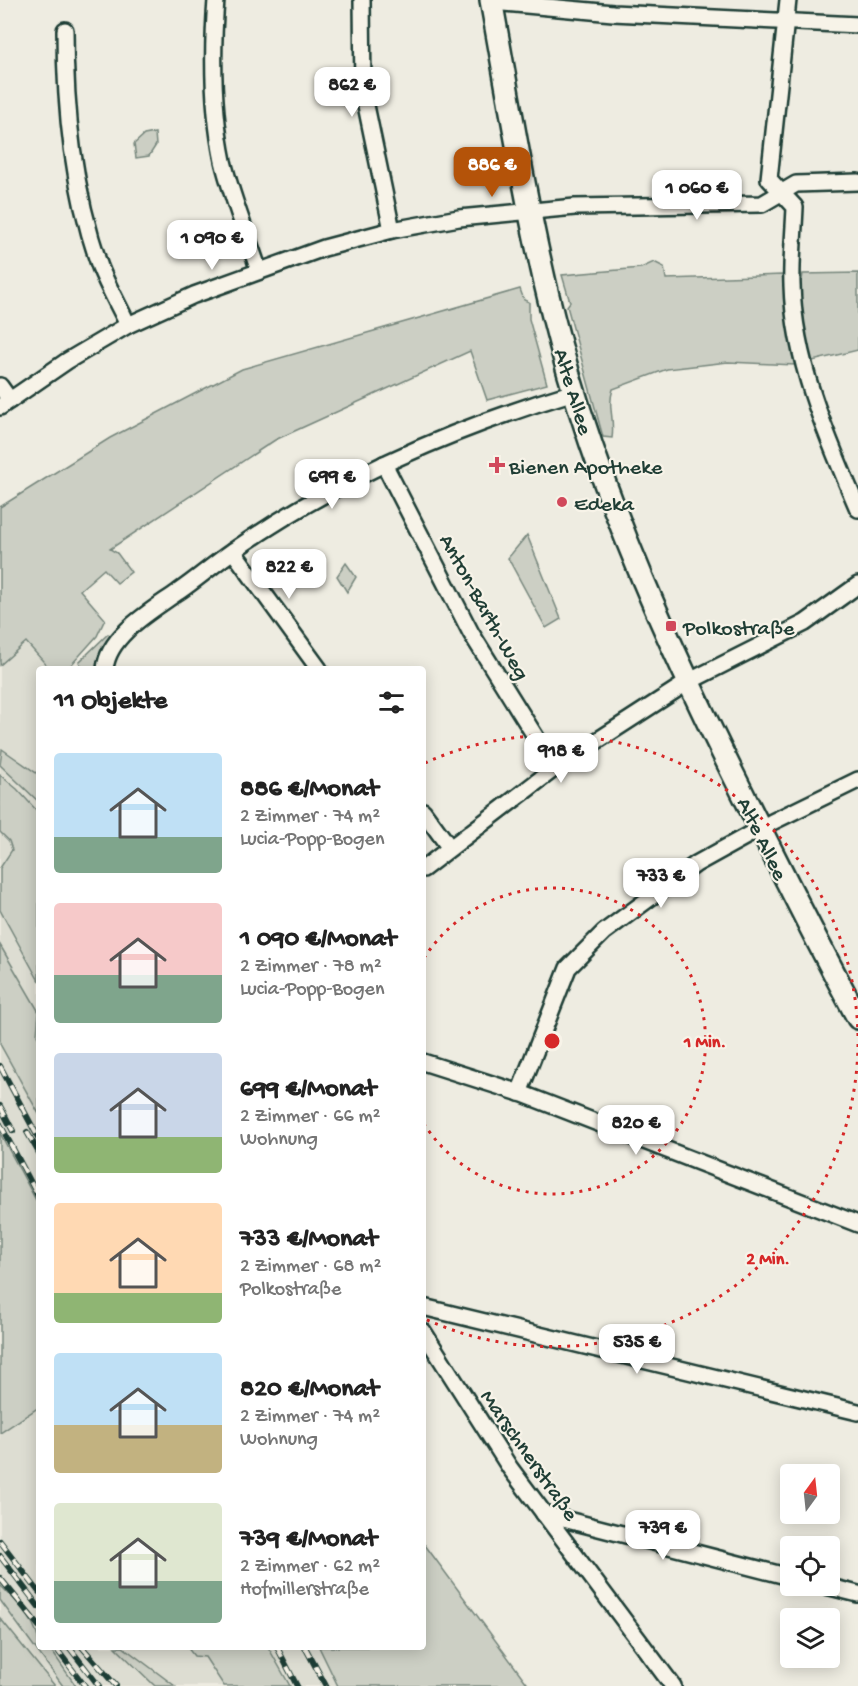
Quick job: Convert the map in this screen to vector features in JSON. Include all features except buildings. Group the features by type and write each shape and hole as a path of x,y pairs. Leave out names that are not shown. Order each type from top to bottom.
{"street":[{"path":"216,0 213,57 221,144 224,162 259,271"},
{"path":"362,0 363,91 392,230"},
{"path":"788,0 769,179 795,207 792,286 802,359 836,458 858,509"},
{"path":"491,1 858,25"},
{"name":"Alte Allee","path":"491,1 529,211 574,392 645,587 688,682 802,915 858,1018"},
{"path":"65,30 65,93 73,161 82,208 101,268 128,325"},
{"path":"0,386 5,403 67,361 128,325 194,295 324,248 392,230 459,218 575,207 762,204 796,184 858,182"},
{"path":"106,666 119,639 232,551 313,501 384,464 465,430 574,392"},
{"name":"Anton-Barth-Weg","path":"384,464 471,633 555,768"},
{"path":"232,551 317,666"},
{"path":"426,866 555,768 688,682 805,623 858,585"},
{"path":"519,1094 568,968 604,932 696,864 858,780"},
{"path":"426,815 450,848"},
{"path":"426,1063 519,1094 858,1224"},
{"path":"426,1308 858,1412"},
{"name":"Marschnerstraße","path":"426,1336 466,1402 544,1514 673,1686"},
{"path":"544,1514 780,1574"},
{"path":"840,1590 858,1594"}],"shaded area":[{"path":"155,133 156,145 149,156 136,158 134,144 144,135"},
{"path":"654,262 664,267 666,279 782,275 783,280 802,280 803,274 858,273 858,350 796,365 728,362 667,369 613,389 612,438 603,437 567,306 570,302 562,275 641,268"},
{"path":"520,289 524,300 529,302 529,319 547,384 487,400 470,351 275,440 110,549 117,553 131,572 117,583 104,569 80,590 105,619 97,636 72,666 47,666 26,642 0,665 0,507 110,438 242,369"},
{"path":"527,535 561,619 546,628 508,558"},
{"path":"346,563 356,577 347,592 337,576"},
{"path":"108,634 112,636 102,650 98,666 81,666 79,662"},
{"path":"24,635 52,666 36,666 36,1007 0,945 0,658"},
{"path":"2,749 36,773 36,799 0,765"},
{"path":"0,775 36,810 36,976 0,910 0,868 12,850 9,841 0,832"},
{"path":"0,945 36,1007 36,1109 0,1044"},
{"path":"0,1044 36,1109 36,1650 320,1650 338,1686 0,1686"},
{"path":"0,1133 36,1200 36,1409 0,1433"},
{"path":"426,1546 529,1686 338,1686 320,1650 426,1650"},
{"path":"0,1585 20,1605 31,1621 36,1632 36,1649 0,1600"},
{"path":"0,1618 55,1686 0,1686"},
{"path":"37,1650 51,1650 76,1686 63,1686"},
{"path":"118,1650 127,1650 175,1686 155,1686"},
{"path":"189,1650 270,1650 290,1686 224,1686 205,1657 194,1656"}],"railway":[{"path":"0,1066 36,1133"},
{"path":"0,1106 13,1131"},
{"path":"0,1124 36,1192"},
{"path":"27,1132 36,1148"},
{"path":"0,1541 36,1588"},
{"path":"0,1556 36,1603"},
{"path":"0,1578 36,1622"},
{"path":"57,1650 85,1686"},
{"path":"71,1650 99,1686"},
{"path":"85,1650 116,1686"},
{"path":"279,1650 297,1686"},
{"path":"307,1650 326,1686"}],"place":[{"name":"Bienen Apotheke","path":"497,465"},
{"name":"Edeka","path":"562,502"},
{"name":"Polkostraße","path":"671,626"}]}
